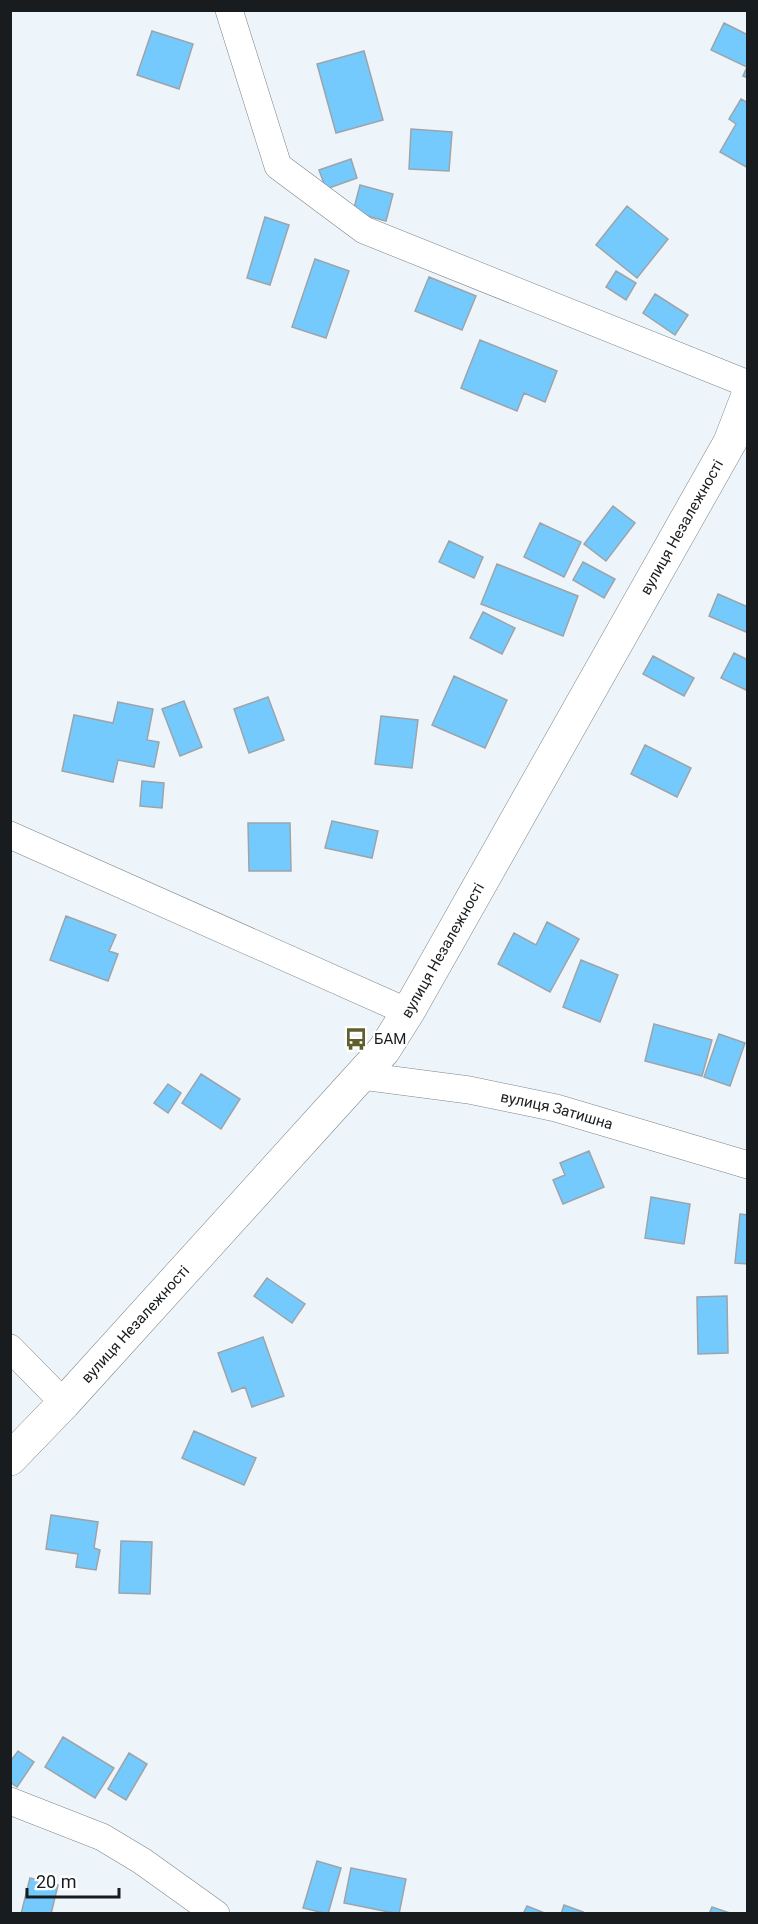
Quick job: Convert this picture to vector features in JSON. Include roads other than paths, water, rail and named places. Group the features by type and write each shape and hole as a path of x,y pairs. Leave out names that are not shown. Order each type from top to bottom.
{"street":[{"path":"229,10 278,166 364,230 747,384"},
{"name":"вулиця Незалежності","path":"10,1459 64,1403 384,1050 739,443 747,395"},
{"path":"10,835 408,1012"},
{"name":"вулиця Затишна","path":"362,1076 469,1090 556,1108 747,1165"},
{"path":"10,1348 64,1403"},
{"path":"10,1801 102,1837 142,1861 216,1914"}],"place":[{"name":"БАМ","path":"356,1039"}]}
